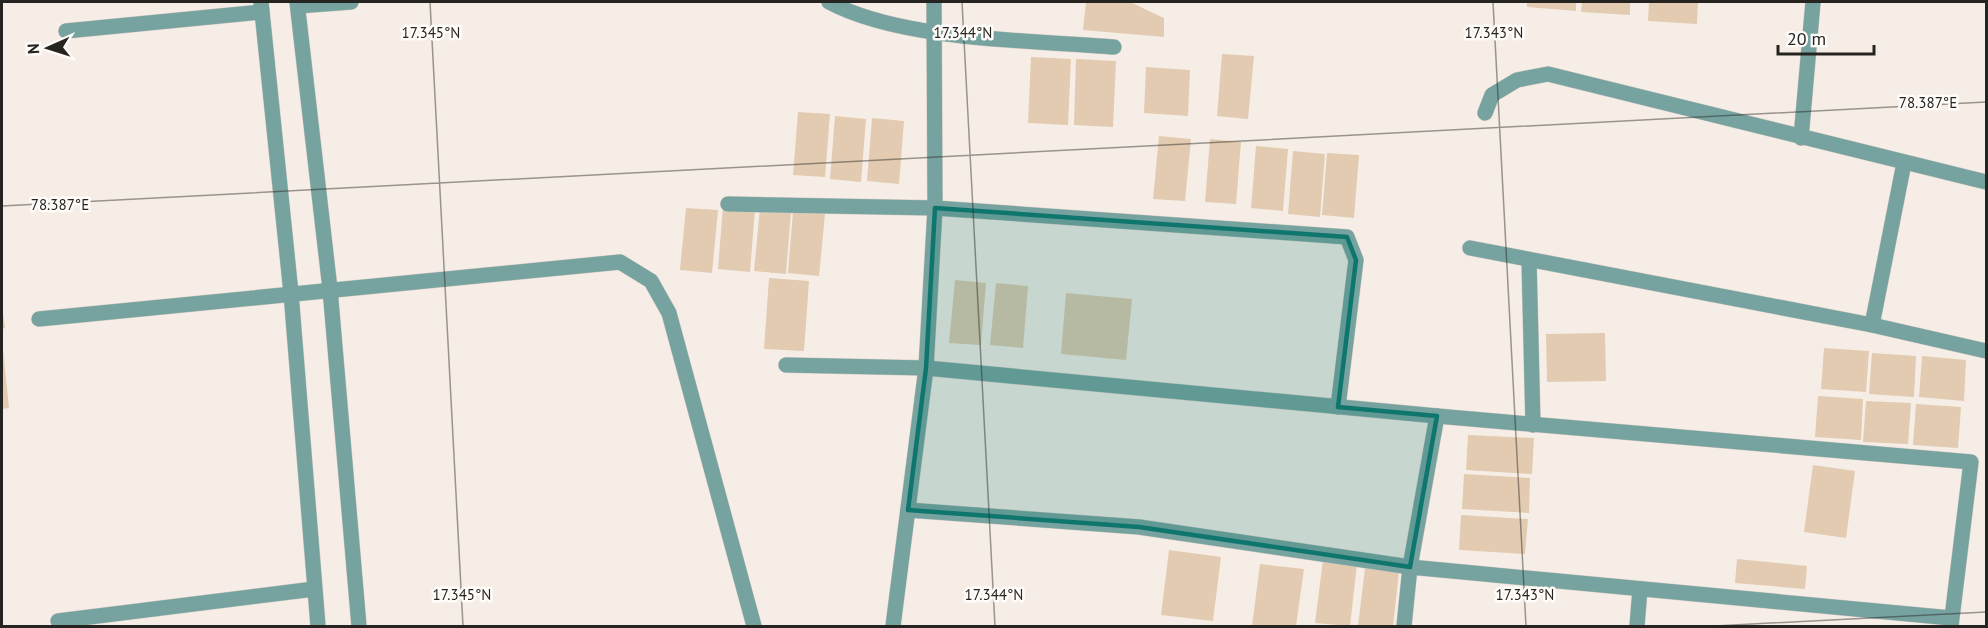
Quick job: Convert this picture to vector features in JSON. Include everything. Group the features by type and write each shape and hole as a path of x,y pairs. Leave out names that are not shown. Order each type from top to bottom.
{"street":[{"path":"351,2 297,4 330,289 359,627"},
{"path":"829,2 852,14 936,33 1114,47"},
{"path":"893,627 926,368 935,208 936,33 934,2"},
{"path":"1801,138 1814,2"},
{"path":"66,32 261,7 291,293 318,627"},
{"path":"1485,113 1492,94 1517,80 1548,74 1986,183"},
{"path":"1872,325 1904,163"},
{"path":"729,204 935,208 1347,237 1356,260 1338,407"},
{"path":"1470,248 1872,325 1986,351"},
{"path":"1529,260 1533,425"},
{"path":"39,319 620,262 651,281 669,313 754,627"},
{"path":"786,365 926,368 1533,425 1971,462 1951,622 1410,567 1139,527 908,510"},
{"path":"1404,627 1410,567 1437,416"},
{"path":"58,621 314,589"},
{"path":"1637,627 1641,589"}],"highlighted area":[{"path":"935,208 1347,237 1356,260 1338,407 1437,416 1410,567 1139,527 908,510 926,368"}],"building":[{"path":"1086,2 1130,2 1164,18 1164,37 1083,30"},
{"path":"1527,2 1576,2 1576,11 1527,7"},
{"path":"1582,2 1630,2 1630,15 1581,12"},
{"path":"1649,2 1698,2 1697,24 1648,21"},
{"path":"1222,54 1254,56 1248,119 1217,116"},
{"path":"1031,57 1071,59 1068,125 1028,123"},
{"path":"1076,59 1116,61 1113,127 1074,125"},
{"path":"1146,67 1190,70 1188,116 1144,113"},
{"path":"798,112 830,114 825,177 793,175"},
{"path":"835,116 866,119 861,182 830,179"},
{"path":"872,118 904,121 899,184 867,181"},
{"path":"1159,136 1191,139 1185,201 1153,199"},
{"path":"1210,139 1241,142 1236,204 1205,202"},
{"path":"1256,146 1288,149 1283,211 1251,208"},
{"path":"1293,151 1325,154 1320,217 1288,214"},
{"path":"1327,153 1359,155 1354,218 1322,215"},
{"path":"723,206 755,209 750,272 718,269"},
{"path":"686,208 718,210 712,273 680,270"},
{"path":"760,208 791,211 786,274 754,271"},
{"path":"793,211 825,214 819,276 788,273"},
{"path":"769,278 809,281 804,351 764,349"},
{"path":"955,280 986,283 981,345 949,343"},
{"path":"996,283 1028,286 1023,348 990,345"},
{"path":"1066,293 1132,299 1126,360 1061,354"},
{"path":"2,307 5,328 2,329"},
{"path":"1605,333 1606,381 1547,382 1546,334"},
{"path":"2,340 9,408 2,409"},
{"path":"1824,348 1869,351 1866,392 1821,389"},
{"path":"1872,353 1916,356 1914,397 1869,394"},
{"path":"1922,356 1966,360 1964,401 1919,397"},
{"path":"1818,396 1863,399 1861,440 1815,437"},
{"path":"1866,401 1911,403 1908,444 1863,442"},
{"path":"1916,404 1961,407 1958,448 1913,445"},
{"path":"1468,435 1534,438 1532,474 1466,470"},
{"path":"1813,465 1855,471 1846,538 1804,532"},
{"path":"1464,474 1530,478 1529,513 1462,509"},
{"path":"1461,515 1528,519 1525,554 1459,550"},
{"path":"1169,550 1221,557 1213,621 1161,615"},
{"path":"1737,559 1807,566 1805,589 1735,583"},
{"path":"1323,560 1357,564 1350,626 1315,623"},
{"path":"1260,564 1304,569 1296,626 1252,626"},
{"path":"1365,568 1399,572 1393,626 1358,626"}]}
